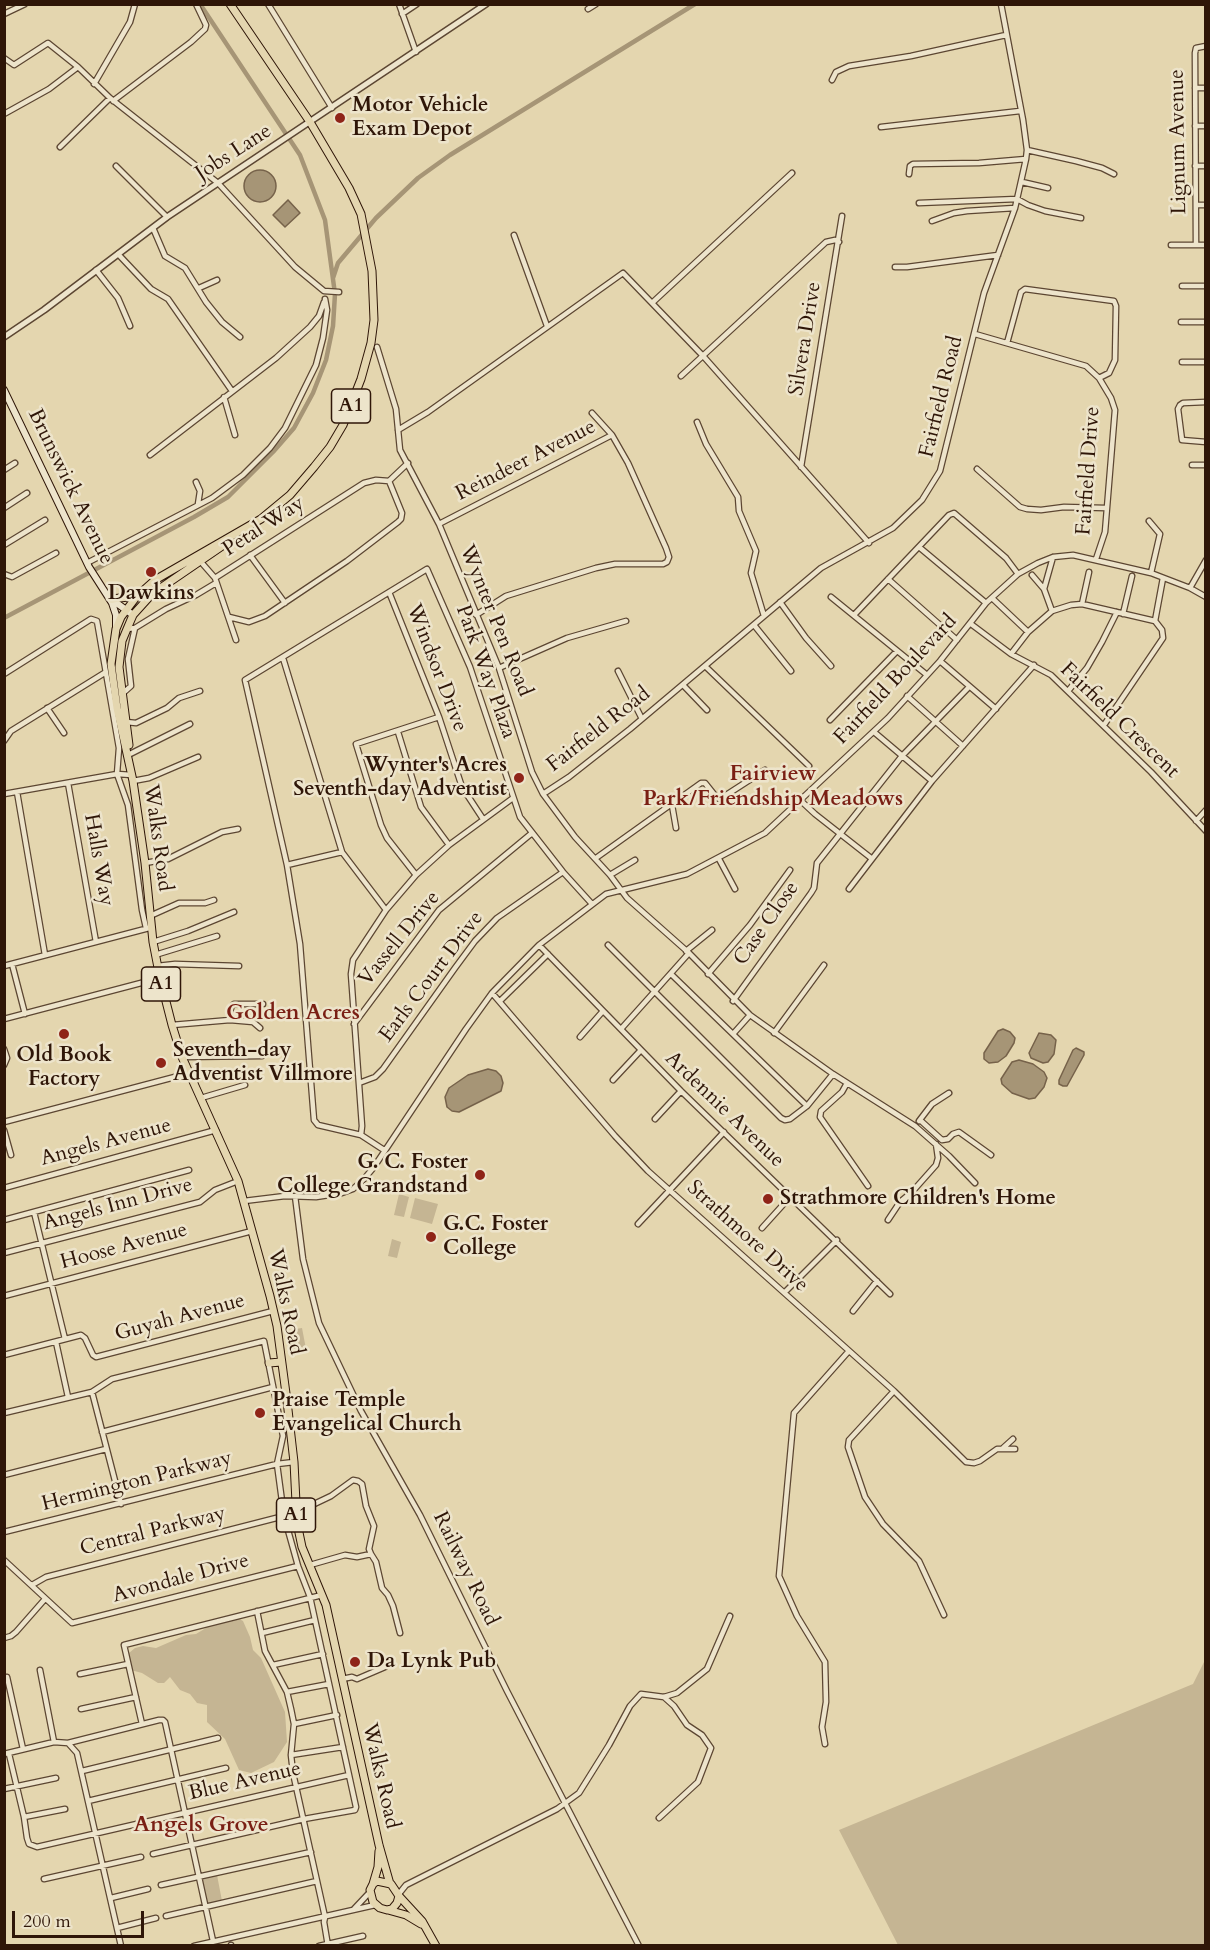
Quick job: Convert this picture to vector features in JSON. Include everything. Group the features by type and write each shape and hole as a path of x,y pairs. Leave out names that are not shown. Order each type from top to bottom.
{"main road":[{"name":"A1","path":"126,608 155,580 261,519 290,495 330,447 349,410 361,380 372,331 372,271 361,214 349,188 310,122 230,4"},
{"name":"Brunswick Avenue","path":"4,390 88,565 110,598 116,615 116,629"},
{"name":"Walks Road","path":"240,532 152,594 134,615 131,628 122,642 119,667 122,694 145,863 149,928 157,966 183,1057 238,1182 273,1311 294,1462 295,1503 300,1539 322,1594 379,1845 391,1884"},
{"path":"110,598 137,596"},
{"name":"Brunswick Avenue","path":"110,598 134,615"},
{"name":"Walks Road","path":"126,608 116,629 111,664 117,708 133,778"},
{"path":"269,1363 281,1362"},
{"name":"Walks Road","path":"372,1888 378,1867 379,1845"},
{"path":"428,1930 406,1915 375,1905 372,1888 377,1881 391,1884 428,1930 436,1946"},
{"path":"388,1910 396,1906 399,1895"}],"street":[{"path":"4,14 25,4"},
{"path":"60,147 112,99 191,42 205,29 206,26 196,4"},
{"path":"268,4 332,108"},
{"path":"399,4 416,52"},
{"path":"402,14 417,4"},
{"name":"Jobs Lane","path":"4,337 44,310 167,217 486,4"},
{"path":"588,9 596,4"},
{"name":"Fairfield Road","path":"543,794 569,777 642,719 821,568 893,528 922,500 940,471 984,294 1016,208 1026,159 1027,150 1001,4"},
{"path":"94,84 130,22 133,6"},
{"path":"832,81 836,72 849,66 911,56 1006,35"},
{"path":"4,58 14,65 48,43 112,99 218,183 295,267 326,292 339,292"},
{"name":"Lignum Avenue","path":"1196,245 1195,53 1196,48 1206,46"},
{"path":"4,114 49,89 78,67"},
{"path":"1195,88 1206,88"},
{"path":"881,127 1020,111"},
{"path":"1195,126 1206,126"},
{"path":"1027,150 1093,165 1114,174"},
{"path":"909,174 910,166 913,164 979,163 1026,159"},
{"path":"116,166 167,217"},
{"path":"1195,166 1206,166"},
{"path":"652,303 792,173"},
{"path":"1022,182 1048,188"},
{"path":"919,203 1017,199 1045,211 1081,218"},
{"path":"1196,205 1206,205"},
{"path":"932,221 954,213 1016,208"},
{"name":"Silvera Drive","path":"801,467 842,216"},
{"path":"153,228 165,256 185,268 206,302 222,322 240,337"},
{"path":"514,236 547,327"},
{"path":"681,376 826,242 830,240 839,242"},
{"path":"1172,245 1206,245"},
{"path":"118,254 152,289 168,299 232,391"},
{"path":"895,267 998,255"},
{"path":"96,270 118,298 130,326"},
{"path":"398,430 428,412 623,273 704,357 869,543"},
{"path":"199,288 217,280"},
{"path":"1182,286 1206,286"},
{"path":"1007,343 1021,292 1024,289 1114,301 1115,360 1109,373 1099,378"},
{"path":"150,455 276,358 310,327 319,316 326,292"},
{"path":"88,565 212,498 243,475 270,448 285,428 316,365 327,310 325,299"},
{"path":"1180,322 1206,322"},
{"name":"Fairfield Drive","path":"975,334 1086,366 1099,378 1111,398 1115,410 1105,532 1096,559"},
{"name":"Wynter Pen Road","path":"377,347 396,408 400,450 439,524 499,668 532,772 543,794 575,837 610,875 619,890 687,952 733,1001 750,1016 833,1074 915,1126 975,1183"},
{"path":"1182,362 1206,362"},
{"path":"224,397 235,435"},
{"path":"1206,402 1183,403 1178,410 1182,440 1206,442"},
{"path":"592,413 612,435"},
{"path":"697,422 706,444 738,497 739,511 756,552 751,573 764,616"},
{"name":"Reindeer Avenue","path":"439,524 612,435 628,463 669,557 667,562 654,564 615,564 596,568 506,596 476,615"},
{"path":"4,470 15,463"},
{"path":"229,617 243,622 256,621 347,561 401,519 402,513 389,480 408,463"},
{"path":"1192,465 1206,465"},
{"path":"977,469 1020,507 1041,510 1064,507 1106,508"},
{"name":"Petal Way","path":"236,640 216,581 250,555 364,483 389,480"},
{"path":"196,482 200,490 198,504"},
{"path":"4,508 27,493"},
{"path":"855,615 949,515 954,513 1006,558 1018,574"},
{"path":"4,545 45,520"},
{"path":"1149,521 1160,534 1151,573"},
{"path":"920,547 986,603"},
{"path":"4,574 12,577 56,553"},
{"path":"250,555 285,603"},
{"name":"Fairfield Boulevard","path":"244,1201 332,1195 353,1189 364,1179 492,993 539,945 606,894 687,874 765,832 874,732 940,661 986,603 1018,574 1053,557 1073,555 1151,573 1190,588 1206,597"},
{"path":"1044,589 1053,557"},
{"path":"1190,588 1206,560"},
{"path":"131,628 196,595 216,581 201,561"},
{"name":"Park Way Plaza","path":"389,592 427,568 470,667 520,817 563,872 592,904"},
{"path":"1082,604 1089,572"},
{"path":"1032,575 1044,589 1052,610"},
{"path":"1123,614 1132,576"},
{"path":"1155,621 1163,578"},
{"path":"888,579 957,640"},
{"path":"384,1150 361,1135 320,1126 314,1120 301,954 288,865 245,680 389,592"},
{"name":"Windsor Drive","path":"389,592 440,717 462,787 483,819"},
{"path":"831,597 927,675"},
{"path":"992,598 1028,632"},
{"path":"780,602 806,638 831,666"},
{"path":"1011,654 1028,632 1052,610 1071,605 1082,604 1155,621 1162,630 1163,638 1104,725"},
{"path":"1068,691 1087,668 1117,612"},
{"path":"4,674 94,619 97,621 119,748 117,774 128,805 142,910 149,928 4,966"},
{"path":"499,668 567,638 626,621"},
{"name":"Fairfield Crescent","path":"970,624 1011,654 1051,675 1104,725 1206,831"},
{"path":"754,626 791,671"},
{"path":"830,720 897,651"},
{"path":"283,658 342,852 386,910"},
{"path":"940,661 996,709"},
{"path":"705,666 809,766"},
{"path":"849,889 932,781 1034,666"},
{"path":"618,671 642,719"},
{"path":"4,741 11,731 106,672"},
{"path":"683,685 707,710"},
{"path":"841,834 902,756 969,687"},
{"path":"126,722 136,723 167,708 179,698 200,691"},
{"path":"908,696 963,746"},
{"path":"47,708 64,733"},
{"path":"416,875 387,838 381,825 356,744 440,717"},
{"path":"130,754 190,724"},
{"path":"398,732 422,807 449,845"},
{"path":"874,732 932,781"},
{"path":"4,794 117,774 133,778 149,777 198,757"},
{"path":"596,858 701,783 705,783 720,799 765,770"},
{"name":"Halls Way","path":"68,783 96,942"},
{"path":"17,792 45,955"},
{"path":"361,1135 363,1126 350,967 362,944 386,910 416,875 449,845 513,798"},
{"path":"800,800 814,814 871,858"},
{"path":"672,805 675,828"},
{"path":"1196,821 1206,810"},
{"path":"145,863 168,859 222,832 238,829"},
{"name":"Vassell Drive","path":"354,1024 439,910 532,832"},
{"name":"Case Close","path":"733,1001 811,894 816,880 817,863 841,834"},
{"path":"288,865 342,852"},
{"path":"718,859 735,889"},
{"path":"610,875 636,860"},
{"path":"708,974 750,925 790,870"},
{"name":"Earls Court Drive","path":"359,1083 375,1077 383,1069 475,941 497,918 563,872"},
{"path":"150,916 179,903 205,903 214,900"},
{"path":"153,942 188,931 234,912"},
{"path":"621,1029 671,974 687,952 712,930"},
{"path":"155,955 217,936"},
{"name":"Ardennie Avenue","path":"539,945 681,1091 837,1240 890,1294"},
{"path":"608,945 781,1118 790,1119 807,1106 833,1074"},
{"path":"500,1001 548,954"},
{"path":"12,964 25,1014"},
{"path":"157,966 175,964 239,966"},
{"path":"774,1033 824,965"},
{"path":"671,974 807,1106"},
{"path":"4,1019 160,978"},
{"name":"Strathmore Drive","path":"492,993 615,1136 669,1190 894,1391 966,1462 980,1461 997,1449 1003,1448 1013,1439"},
{"path":"230,1020 231,1007 234,1004 263,1004"},
{"path":"580,1037 603,1011"},
{"path":"733,1034 750,1016"},
{"path":"172,1025 230,1020 253,1022 260,1028"},
{"path":"4,1049 7,1058 4,1065"},
{"path":"613,1080 641,1050"},
{"path":"183,1057 262,1056"},
{"path":"4,1122 190,1073"},
{"path":"847,1083 842,1092 821,1111 820,1117 868,1186"},
{"path":"201,1098 245,1085"},
{"path":"655,1119 681,1091"},
{"path":"915,1126 932,1104 949,1093"},
{"path":"920,1120 942,1140 948,1140 953,1134 959,1132 991,1155"},
{"path":"4,1130 11,1155"},
{"name":"Angels Avenue","path":"4,1188 216,1130"},
{"path":"638,1224 724,1132"},
{"path":"888,1221 900,1202 936,1165 939,1158 936,1144"},
{"path":"4,1220 189,1170"},
{"name":"Angels Inn Drive","path":"4,1253 200,1202 215,1190 238,1182"},
{"name":"Railway Road","path":"294,1196 303,1259 319,1323 361,1411 420,1515 497,1673 639,1946"},
{"path":"762,1228 790,1197"},
{"path":"4,1355 65,1339 34,1212"},
{"name":"Hoose Avenue","path":"4,1296 252,1231"},
{"path":"785,1292 837,1240"},
{"path":"854,1311 878,1281"},
{"name":"Guyah Avenue","path":"65,1339 81,1335 96,1357 273,1311"},
{"path":"4,1413 92,1392 112,1379 264,1341 283,1436 277,1464 285,1516 298,1566 310,1597 356,1807 354,1810 304,1819 153,1854"},
{"path":"56,1342 68,1397"},
{"path":"825,1744 822,1727 826,1702 825,1662 796,1616 779,1576 794,1413 848,1352"},
{"path":"102,1432 273,1387"},
{"path":"894,1391 849,1440 848,1447 866,1497 883,1524 919,1561 944,1615"},
{"path":"92,1392 121,1503"},
{"path":"1003,1448 1015,1449"},
{"path":"4,1475 106,1449"},
{"name":"Hermington Parkway","path":"4,1532 277,1464 294,1462"},
{"path":"295,1503 310,1506 330,1496 352,1480 362,1484 366,1506 374,1526 369,1549 376,1562 382,1588 393,1606 400,1633"},
{"name":"Central Parkway","path":"32,1585 46,1577 285,1516"},
{"path":"310,1565 345,1555 357,1557 371,1554"},
{"path":"4,1560 45,1599 16,1632 4,1638"},
{"name":"Avondale Drive","path":"45,1599 72,1623 298,1566"},
{"path":"142,1724 124,1645 322,1594"},
{"path":"257,1611 265,1651 286,1692 294,1724 291,1755 325,1917 328,1945"},
{"path":"399,1895 406,1886 566,1804 579,1793 630,1706 641,1694 664,1697 677,1693 707,1669 730,1616"},
{"path":"262,1633 315,1620"},
{"path":"273,1665 323,1654"},
{"path":"80,1674 128,1664"},
{"path":"342,1679 352,1677 357,1679 384,1667"},
{"path":"40,1670 54,1742"},
{"path":"8,1677 24,1749"},
{"path":"286,1692 329,1684"},
{"path":"81,1708 136,1696"},
{"path":"659,1818 698,1782 711,1748 702,1735 687,1725 674,1706 664,1697"},
{"path":"294,1724 337,1715"},
{"path":"7,1754 54,1742 68,1743 163,1719 213,1941"},
{"path":"82,1771 218,1738"},
{"path":"68,1743 77,1753 82,1771 121,1946"},
{"path":"291,1755 343,1747"},
{"name":"Blue Avenue","path":"7,1754 17,1787 29,1844 37,1848 349,1775"},
{"path":"88,1801 226,1768"},
{"path":"4,1789 56,1778"},
{"path":"24,1817 65,1809"},
{"path":"161,1885 311,1852"},
{"path":"44,1879 141,1857"},
{"path":"166,1916 316,1881"},
{"path":"391,1884 406,1886"},
{"path":"354,1909 372,1888"},
{"path":"111,1898 148,1889"},
{"path":"194,1946 375,1905"},
{"path":"117,1928 156,1918"},
{"path":"319,1946 363,1936"}],"shaded area":[{"path":"260,170 271,175 276,186 271,197 260,202 249,197 244,186 249,175"},
{"path":"288,200 300,213 285,227 273,215"},
{"path":"1003,1029 1015,1038 1014,1043 1006,1056 998,1062 989,1063 984,1059 984,1053 998,1031"},
{"path":"1039,1033 1051,1035 1056,1040 1054,1054 1048,1062 1043,1063 1031,1058 1029,1053"},
{"path":"1076,1048 1084,1052 1084,1055 1067,1086 1063,1086 1059,1084 1059,1080"},
{"path":"1019,1060 1033,1064 1044,1072 1047,1078 1044,1087 1035,1098 1029,1099 1012,1093 1002,1084 1001,1079 1012,1062"},
{"path":"488,1069 496,1071 501,1076 503,1083 501,1091 459,1112 447,1107 445,1097 449,1088 468,1075"},
{"path":"399,1194 409,1197 404,1217 394,1215"},
{"path":"415,1198 438,1204 432,1224 410,1218"},
{"path":"392,1239 401,1242 397,1258 388,1256"},
{"path":"302,1328 306,1349 293,1352 289,1330"},
{"path":"236,1617 243,1621 253,1650 261,1658 285,1712 287,1742 274,1762 251,1773 239,1770 225,1739 207,1722 207,1705 197,1703 190,1694 180,1690 170,1677 164,1683 158,1683 142,1673 127,1669 129,1653 135,1648 143,1646 156,1648"},
{"path":"1205,1660 1205,1945 898,1945 839,1830 1193,1684"},
{"path":"217,1875 222,1901 207,1905 201,1878"}],"waterway":[{"path":"4,618 228,497 294,428 313,393 326,360 333,326 335,294 325,220 300,155 200,4"},
{"path":"333,278 338,263 376,218 418,178 450,155 695,4"}],"place":[{"name":"Motor Vehicle Exam Depot","path":"340,118"},
{"name":"Dawkins","path":"151,572"},
{"name":"Wynter's Acres Seventh-day Adventist","path":"519,778"},
{"name":"Old Book Factory","path":"64,1034"},
{"name":"Seventh-day Adventist Villmore","path":"161,1063"},
{"name":"G. C. Foster College Grandstand","path":"480,1175"},
{"name":"Strathmore Children's Home","path":"768,1199"},
{"name":"G.C. Foster College","path":"431,1237"},
{"name":"Praise Temple Evangelical Church","path":"260,1413"},
{"name":"Da Lynk Pub","path":"355,1662"}],"district":[{"name":"Fairview Park/Friendship Meadows","path":"773,788"},
{"name":"Golden Acres","path":"293,1014"},
{"name":"Angels Grove","path":"201,1826"}]}
